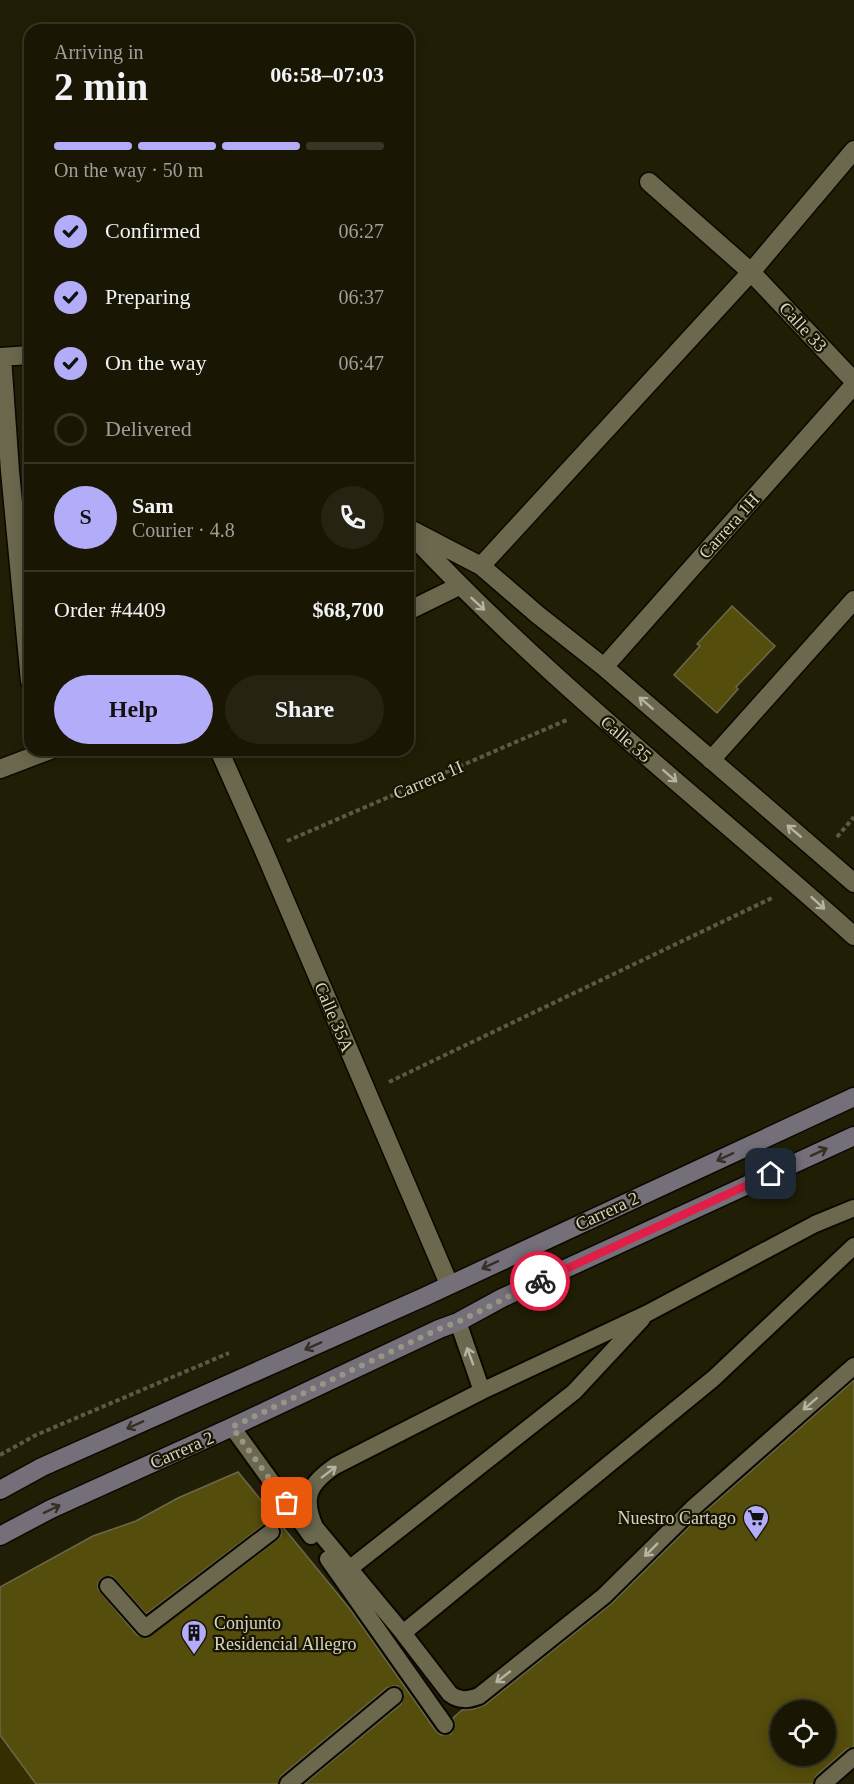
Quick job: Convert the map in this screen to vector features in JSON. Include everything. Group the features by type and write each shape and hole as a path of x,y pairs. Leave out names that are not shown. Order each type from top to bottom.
{"main road":[{"name":"Carrera 2","path":"0,1490 42,1467 449,1284 854,1097"},
{"name":"Carrera 2","path":"0,1536 51,1509 232,1427 458,1322 502,1298 854,1136"}],"street":[{"path":"481,566 751,272 854,150"},
{"name":"Calle 33","path":"649,182 751,272 854,383"},
{"path":"24,355 1,357 24,618"},
{"name":"Carrera 1H","path":"604,667 854,383"},
{"name":"Calle 35","path":"414,533 481,566 604,667 854,882"},
{"name":"Calle 35","path":"414,537 459,586 592,709 798,885 854,936"},
{"path":"414,608 459,586"},
{"path":"711,760 854,600"},
{"path":"0,769 30,756"},
{"name":"Calle 35A","path":"222,756 449,1284"}],"lane":[{"path":"854,1208 815,1224 648,1313 482,1390 335,1466 325,1473 315,1485 308,1496 307,1510 315,1527 450,1694 464,1700 479,1696 604,1596 694,1507 854,1366"},
{"path":"403,1633 714,1378 854,1246"},
{"path":"349,1569 574,1392 648,1313"},
{"path":"458,1322 482,1390"},
{"path":"232,1427 411,1674 445,1725"},
{"path":"108,1586 145,1628 272,1532"},
{"path":"288,1784 394,1696"},
{"path":"824,1784 854,1757"}],"path":[{"name":"Carrera 1I","path":"264,850 592,709"},
{"path":"366,1093 798,885"}],"shaded area":[{"path":"0,1735 36,1784 0,1784"}],"building":[{"path":"732,606 775,646 736,687 738,689 717,713 674,675 700,646 697,644"},
{"path":"854,1380 854,1747 847,1749 836,1759 836,1700 770,1700 770,1766 827,1766 816,1776 813,1784 304,1784 401,1704 404,1694 398,1686 387,1688 281,1776 278,1784 36,1784 0,1735 0,1587 93,1536 136,1521 178,1498 238,1472 350,1609 441,1735 451,1734 455,1725 453,1718 462,1710 474,1709 486,1704 611,1604 701,1515","holes":["276,1523 281,1530 281,1535 277,1540 147,1638 137,1635 98,1589 98,1583 102,1578 112,1576 146,1614 265,1524"]}],"way so far":[{"path":"287,1503 232,1427 458,1322 540,1281"}],"place":[{"name":"Nuestro Cartago","path":"756,1541"},
{"name":"Conjunto Residencial Allegro","path":"194,1656"}],"route":[{"path":"540,1281 771,1174"}]}
